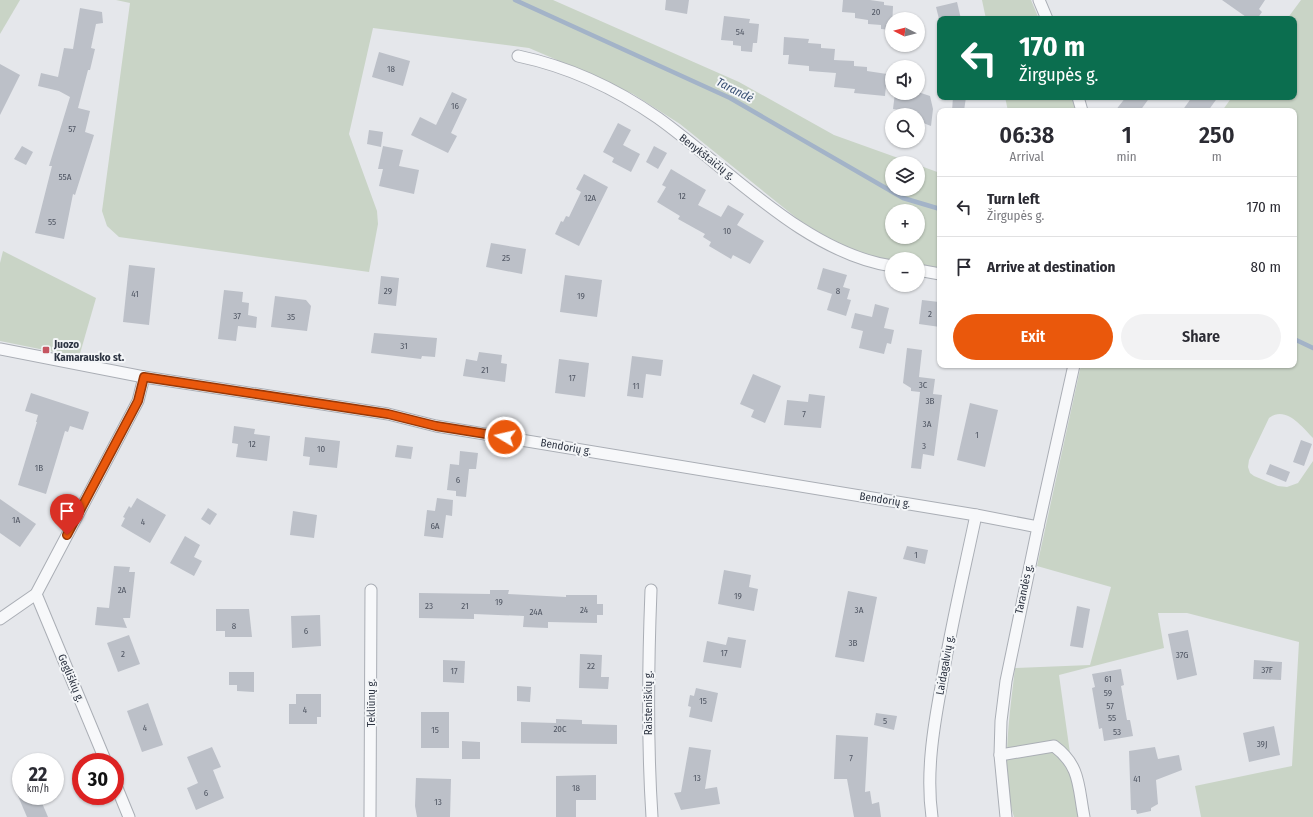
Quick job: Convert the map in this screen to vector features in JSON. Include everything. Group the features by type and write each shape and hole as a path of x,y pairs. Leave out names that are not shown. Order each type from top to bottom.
{"street":[{"path":"1039,0 1046,16"},
{"name":"Benykštaičių g.","path":"518,56 546,62 576,72 620,93 659,118 799,228 851,254 885,264"},
{"path":"925,271 937,273"},
{"name":"Bendorių g.","path":"0,348 144,377 388,414 436,426 976,515 1038,527"},
{"name":"Tarandės g.","path":"1006,817 1000,755 1001,721 1006,681 1073,368"},
{"path":"0,619 36,594 138,401 144,377"},
{"name":"Laidagalvių g.","path":"932,817 929,796 934,726 946,653 976,515"},
{"name":"Tekliūnų g.","path":"370,817 371,590"},
{"name":"Raisteniškių g.","path":"651,590 648,661 648,758 652,817"},
{"name":"Gegliškių g.","path":"36,594 102,753"},
{"path":"1000,755 1054,746 1066,755 1075,769 1084,817"},
{"path":"124,805 129,817"}],"green space":[{"path":"0,0 20,0 0,34"},
{"path":"116,0 553,0 739,82 834,135 892,156 885,156 885,196 925,196 925,168 937,172 937,267 925,265 925,252 885,252 885,259 863,254 833,241 799,220 680,124 633,94 529,48 373,28 349,134 377,211 378,224 369,272 119,237 107,226 102,211 130,3"},
{"path":"982,0 1031,0 1038,16 985,16"},
{"path":"1301,0 1313,0 1313,438 1299,423 1293,419 1282,414 1275,415 1269,418 1249,460 1248,467 1250,473 1254,476 1278,486 1287,487 1298,483 1313,461 1313,817 1201,817 1195,786 1292,766 1299,642 1187,613 1158,613 1164,648 1059,675 1079,817 1014,817 1008,782 1007,743 1015,668 1090,665 1111,587 1037,566 1080,368 1297,368 1297,108 1224,108 1230,100 1297,100 1297,16 1289,16"},
{"path":"1006,100 1073,100 1075,108 1007,108"},
{"path":"3,251 96,298 79,357 0,341 0,263"}],"building":[{"path":"666,0 689,0 687,14 665,10"},
{"path":"843,0 870,0 884,2 884,5 893,6 893,12 885,12 885,29 881,29 881,25 868,24 868,20 855,18 855,13 842,12"},
{"path":"1222,0 1265,0 1259,9 1262,12 1259,16 1245,16"},
{"path":"957,2 960,16 938,16 936,7"},
{"path":"80,8 102,12 103,23 96,24 91,48 95,49 78,108 90,111 85,132 94,135 75,195 73,194 64,239 35,233 52,166 49,166 70,97 59,91 38,86 41,73 58,77 64,48 73,49"},
{"path":"724,16 750,19 749,23 759,24 757,43 753,43 752,52 741,51 741,46 733,45 733,41 721,40"},
{"path":"784,37 809,39 808,43 821,44 821,48 835,49 834,60 854,61 854,66 867,67 867,71 885,74 885,96 854,93 855,89 834,87 836,73 809,71 809,66 788,64 789,55 783,55"},
{"path":"379,52 410,61 403,86 372,77"},
{"path":"0,64 20,75 0,115"},
{"path":"452,92 467,99 451,133 457,136 448,153 411,135 420,117 436,125"},
{"path":"925,94 930,96 933,109 931,126 925,124 925,108 893,108 894,100 925,100"},
{"path":"953,100 966,100 964,108 952,108"},
{"path":"1124,100 1148,100 1142,108 1117,108"},
{"path":"1190,100 1216,100 1210,108 1184,108"},
{"path":"618,123 631,130 623,145 640,154 631,172 612,162 614,158 603,152"},
{"path":"369,130 383,132 381,147 367,144"},
{"path":"22,146 33,152 26,165 14,159"},
{"path":"383,146 403,150 399,166 419,170 414,194 379,186 383,169 378,169"},
{"path":"654,146 667,153 658,169 646,162"},
{"path":"671,169 706,190 698,205 721,217 728,205 744,214 737,225 764,241 750,264 733,255 731,259 709,246 711,242 703,237 705,234 678,219 680,216 657,202 666,187 662,185"},
{"path":"584,174 608,187 579,246 555,234 561,221 563,222 566,216 569,217 581,192 576,189"},
{"path":"491,243 526,249 522,274 486,267"},
{"path":"129,265 155,268 149,325 123,322"},
{"path":"823,268 847,275 843,287 850,289 847,299 851,300 846,316 827,310 832,294 817,289"},
{"path":"565,275 602,280 597,317 560,312"},
{"path":"381,276 399,278 396,306 378,304"},
{"path":"224,290 243,292 242,302 249,303 248,315 257,317 256,328 238,326 236,341 218,339"},
{"path":"275,296 306,300 311,306 307,331 271,327"},
{"path":"922,300 937,302 937,327 919,324"},
{"path":"875,304 889,308 884,328 894,330 891,344 887,343 884,354 859,348 863,331 851,328 855,313 872,317"},
{"path":"374,333 437,338 435,357 422,356 421,359 371,353"},
{"path":"907,348 922,350 919,377 935,379 933,394 942,395 934,456 923,454 921,469 911,468 920,392 911,391 911,388 903,383"},
{"path":"479,352 502,355 501,363 507,364 505,382 463,376 466,359 477,361"},
{"path":"632,356 663,360 661,376 646,374 643,398 627,396"},
{"path":"559,359 589,363 585,397 555,393"},
{"path":"753,374 781,386 765,423 751,417 754,410 740,404"},
{"path":"31,393 89,412 83,430 70,426 68,432 65,431 46,494 18,485 38,415 25,411"},
{"path":"809,394 825,396 821,428 784,425 787,400 808,402"},
{"path":"970,403 998,410 985,467 957,460"},
{"path":"234,426 255,429 254,434 270,436 267,461 236,457 238,444 232,443"},
{"path":"305,437 340,441 337,468 309,465 310,457 303,456"},
{"path":"1301,440 1312,444 1304,466 1293,462"},
{"path":"397,445 413,447 411,459 395,457"},
{"path":"460,451 478,453 476,469 469,469 466,497 456,496 456,491 447,490 450,464 459,465"},
{"path":"1270,464 1290,472 1286,482 1266,474"},
{"path":"137,498 166,515 150,543 121,526 125,518 123,517 129,506 131,508"},
{"path":"437,498 453,500 452,516 446,515 443,538 424,536 427,510 435,511"},
{"path":"0,499 36,524 20,547 0,533"},
{"path":"208,508 217,514 210,525 201,519"},
{"path":"293,511 317,515 314,538 290,535"},
{"path":"185,536 200,545 194,557 202,561 194,576 170,563"},
{"path":"907,546 928,550 925,564 903,559"},
{"path":"114,566 130,567 129,572 135,572 130,618 123,618 127,628 95,625 97,607 109,608"},
{"path":"724,570 751,575 749,587 758,589 754,611 718,604"},
{"path":"490,590 509,590 508,594 566,597 566,595 597,595 597,604 603,604 603,615 597,615 597,623 548,622 548,628 523,627 524,616 474,614 474,619 419,618 419,593 490,594"},
{"path":"848,591 877,597 864,662 835,657"},
{"path":"1077,606 1090,609 1083,648 1070,646"},
{"path":"216,609 249,609 252,637 225,637 225,631 216,631"},
{"path":"320,615 321,646 292,648 291,616"},
{"path":"1188,630 1197,675 1177,680 1168,634"},
{"path":"129,635 140,664 118,672 107,643"},
{"path":"728,637 746,640 741,668 703,662 707,641 726,645"},
{"path":"580,654 602,655 601,677 609,677 608,689 579,688"},
{"path":"443,660 465,661 464,683 443,682"},
{"path":"1254,660 1282,662 1281,680 1253,679"},
{"path":"1121,669 1124,685 1121,686 1127,720 1130,720 1133,736 1104,741 1102,728 1099,729 1092,688 1095,687 1092,674"},
{"path":"229,672 254,672 254,692 237,691 237,685 229,685"},
{"path":"517,686 531,687 530,702 517,701"},
{"path":"696,688 718,693 712,722 689,717 691,707 688,706 690,695 694,696"},
{"path":"296,694 321,694 321,717 317,717 317,724 289,724 289,704 296,704"},
{"path":"148,703 163,745 142,752 127,711"},
{"path":"421,712 449,712 449,748 421,748"},
{"path":"876,713 897,716 894,730 874,725"},
{"path":"556,719 582,720 582,724 617,725 617,744 521,743 521,722 556,723"},
{"path":"1274,726 1280,755 1249,762 1243,733"},
{"path":"836,735 868,737 865,792 870,791 872,804 879,802 881,817 854,817 847,779 834,779"},
{"path":"462,741 480,742 480,759 462,759"},
{"path":"212,747 221,767 213,770 224,798 196,810 187,788 198,783 187,757"},
{"path":"689,747 711,750 705,789 717,787 720,804 681,810 674,793 681,792"},
{"path":"1155,747 1158,759 1179,755 1182,770 1156,780 1158,804 1151,808 1151,811 1137,814 1136,810 1131,810 1129,751"},
{"path":"596,775 596,800 576,800 576,817 556,817 556,776"},
{"path":"416,778 451,779 450,817 417,817 415,806"},
{"path":"22,805 43,805 48,817 27,817"}],"waterway":[{"name":"Tarandė","path":"515,0 730,98 903,198 937,208"},
{"name":"Tarandė","path":"1297,340 1313,348"}],"place":[{"name":"Juozo Kamarausko st.","path":"46,350"}],"route":[{"path":"67,535 138,401 144,377 388,414 436,426 505,437"}]}
